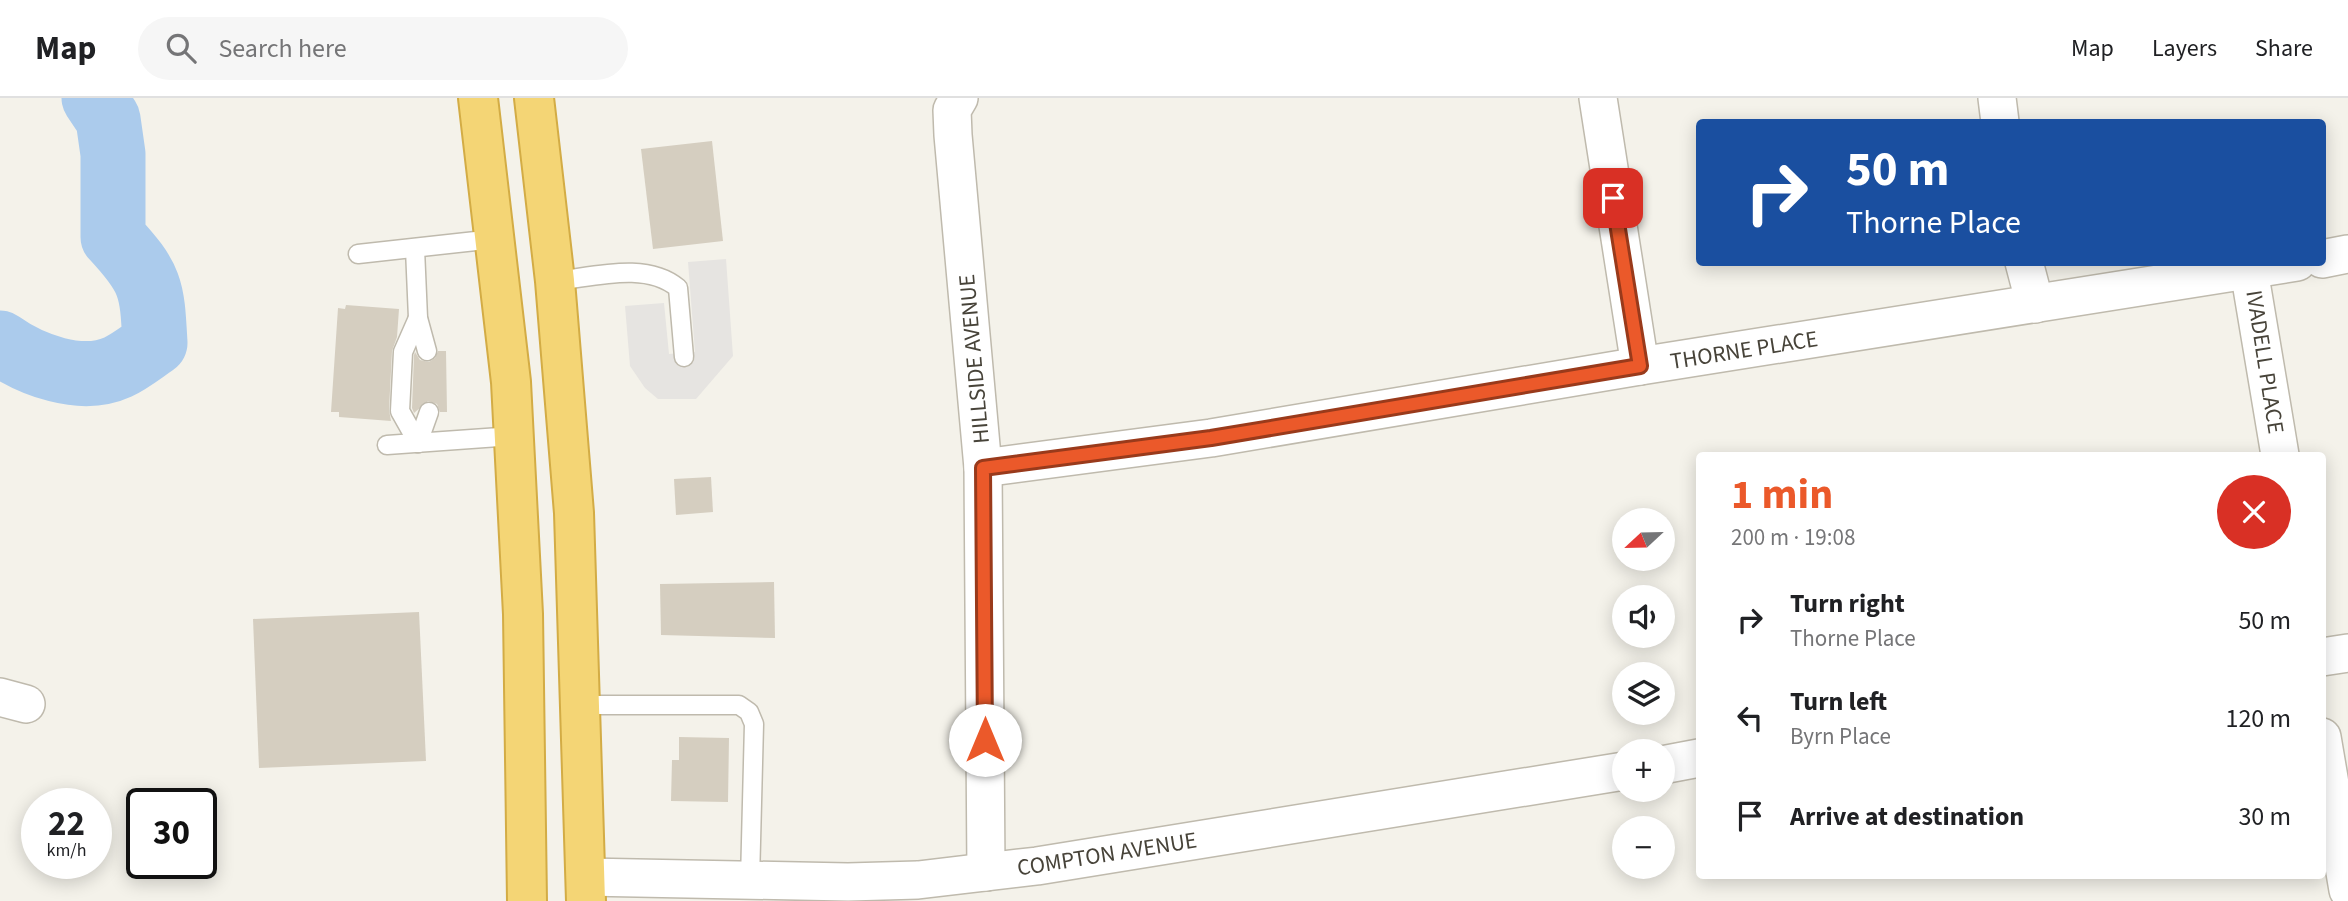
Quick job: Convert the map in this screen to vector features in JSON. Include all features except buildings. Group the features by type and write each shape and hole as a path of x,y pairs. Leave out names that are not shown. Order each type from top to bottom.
{"highway":[{"path":"478,98 513,436 523,614 527,901"},
{"path":"534,98 555,281 574,513 586,889"}],"street":[{"path":"1598,98 1640,366"},
{"path":"1997,98 2000,119"},
{"name":"HILLSIDE AVENUE","path":"958,99 952,110 953,135 983,468 986,872"},
{"path":"2326,258 2348,254"},
{"path":"2025,266 2035,304"},
{"name":"THORNE PLACE","path":"983,468 1211,438 1640,366 2273,266"},
{"name":"IVADELL PLACE","path":"2249,270 2279,452"},
{"path":"2326,656 2348,653"},
{"path":"1675,763 1696,759"},
{"path":"2326,761 2348,890"},
{"name":"COMPTON AVENUE","path":"586,889 706,890 750,881 904,881 986,872 1612,773"}],"lane":[{"path":"358,254 494,239"},
{"path":"415,249 418,318 427,351"},
{"path":"555,281 642,272 667,278 678,288 684,357"},
{"path":"418,318 403,352 400,411 418,443"},
{"path":"418,443 429,412"},
{"path":"387,445 513,436"},
{"path":"582,705 739,705 749,712 754,724 750,881"}],"shaded area":[{"path":"726,259 733,356 696,399 658,399 645,388 630,366 625,306 664,303 669,354 695,352 688,262"}],"waterway":[{"path":"0,343 41,365 88,374 118,367 155,343 148,285 136,264 113,237 113,154 108,119 94,98"}],"route":[{"path":"985,740 983,468 1084,457 1211,438 1640,366 1613,198"}]}
